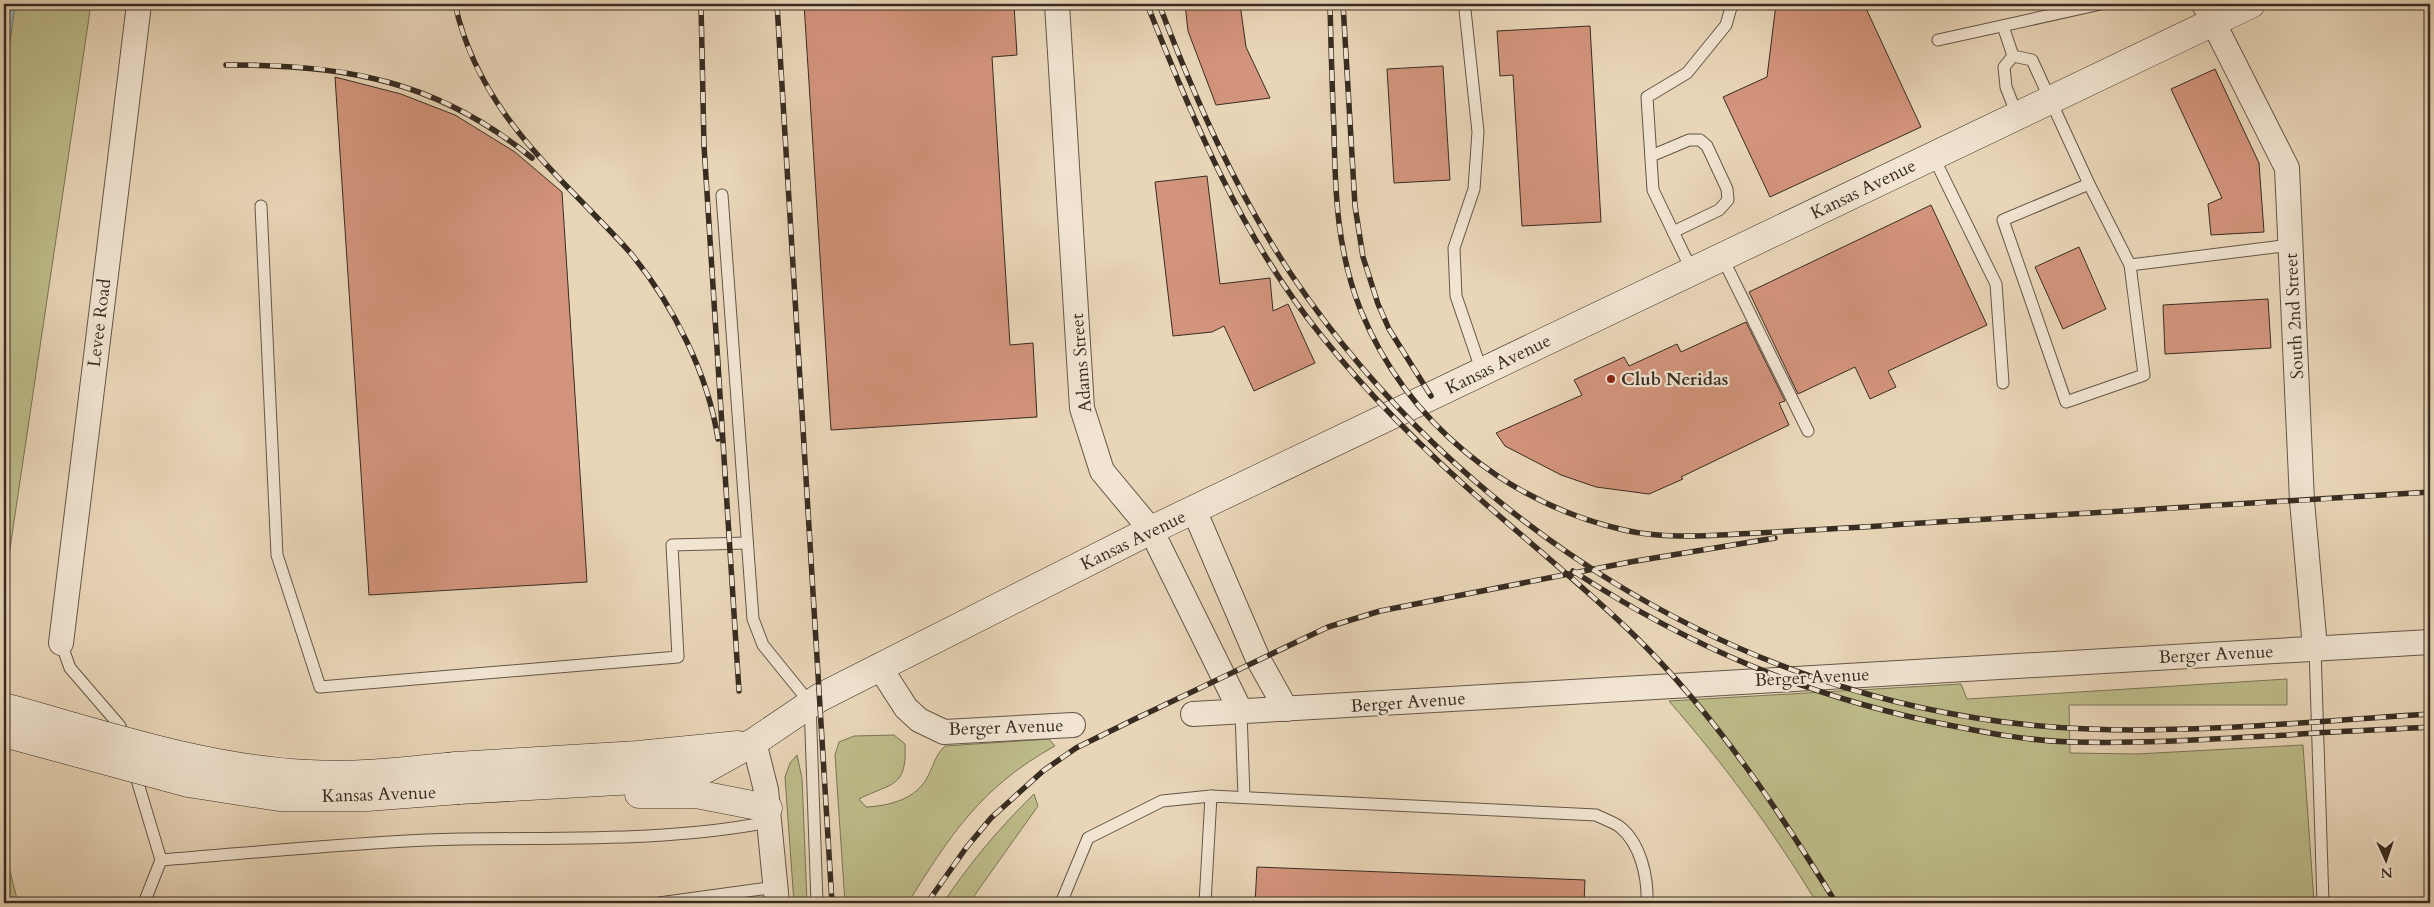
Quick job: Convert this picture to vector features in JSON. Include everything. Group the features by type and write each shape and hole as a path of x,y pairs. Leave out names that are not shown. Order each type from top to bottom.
{"main road":[{"name":"Kansas Avenue","path":"4,707 192,757 265,770 307,774 458,778 513,786 635,780 700,772 754,742 810,703 879,666 1151,530 2051,99 2208,13 2252,4"},
{"name":"Kansas Avenue","path":"4,733 188,783 279,797 367,796 458,778 754,742"},
{"path":"513,786 597,794 696,794 769,815"}],"street":[{"name":"Levee Road","path":"61,643 139,4"},
{"name":"Adams Street","path":"1057,4 1082,408 1102,472 1151,530 1241,712"},
{"name":"South 2nd Street","path":"2208,13 2287,168 2302,500 2315,648"},
{"path":"1194,510 1258,659 1286,709"},
{"name":"Berger Avenue","path":"1194,714 2430,642"},
{"name":"Berger Avenue","path":"879,666 906,708 919,720 944,732 1073,725"},
{"path":"754,742 766,790 776,895"}],"lane":[{"path":"1692,271 1653,190 1647,97 1687,73 1726,25 1732,4"},
{"path":"1938,40 2101,4"},
{"path":"1465,10 1478,132 1474,189 1454,248 1456,296 1482,372"},
{"path":"2003,26 2013,56"},
{"path":"2013,56 2032,60 2089,184 2130,265 2144,376 2066,402 2002,220 2089,184"},
{"path":"2013,56 2004,68 2006,87 2017,115"},
{"path":"1651,156 1689,140 1700,140 1707,146 1727,188 1728,200 1719,210 1673,232"},
{"path":"1933,156 1996,284 2003,382"},
{"path":"722,195 753,620 763,645 810,703 817,903"},
{"path":"261,206 277,555 320,688 678,657 672,545 747,543"},
{"path":"2130,265 2291,245"},
{"path":"1722,257 1808,431"},
{"path":"61,643 70,668 120,726 161,860 144,903"},
{"path":"2315,648 2323,903"},
{"path":"1241,712 1244,796"},
{"path":"1205,903 1211,796"},
{"path":"1061,903 1088,838 1162,802 1211,796 1244,796 1596,815 1620,828 1637,849 1645,875 1647,903"},
{"path":"161,860 425,840 566,839 721,831 769,815"},
{"path":"659,903 776,895"}],"shaded area":[{"path":"15,4 91,4 5,582 4,648 4,86"},
{"path":"2287,679 2287,705 2069,705 2070,753 2137,754 2303,745 2314,903 1817,903 1783,849 1748,799 1669,701 1961,684 1967,699"},
{"path":"894,735 905,744 903,769 896,782 859,799 866,807 893,803 910,796 923,784 945,746 1049,739 1055,746 1029,761 987,795 938,855 908,903 845,903 835,755 839,742 854,736"},
{"path":"797,755 802,778 807,903 794,903 785,777 790,763"},
{"path":"1034,794 1038,806 969,903 943,903 986,846"},
{"path":"4,798 8,863 18,903 4,903"}],"water":[{"path":"4,4 15,4 4,86"}],"building":[{"path":"804,4 1014,4 1017,55 992,57 1010,345 1033,343 1037,417 831,430"},
{"path":"1185,4 1240,4 1246,47 1270,98 1216,105 1188,31"},
{"path":"1776,4 1864,4 1921,127 1770,197 1723,97 1767,77"},
{"path":"1590,26 1601,222 1522,226 1513,75 1500,76 1497,31"},
{"path":"1443,66 1450,180 1394,183 1387,69"},
{"path":"2215,69 2259,163 2264,232 2211,235 2208,204 2222,198 2171,89"},
{"path":"335,77 401,94 455,115 515,152 562,192 587,582 369,595"},
{"path":"1207,176 1220,284 1270,278 1273,311 1288,304 1315,363 1254,391 1224,326 1212,332 1173,336 1155,182"},
{"path":"1931,205 1987,325 1888,371 1896,387 1870,399 1855,367 1798,394 1749,292"},
{"path":"2079,247 2106,309 2063,329 2035,267"},
{"path":"2268,299 2271,348 2165,354 2163,305"},
{"path":"1746,322 1785,401 1779,403 1789,425 1681,477 1683,479 1649,494 1596,487 1561,475 1505,446 1496,433 1582,395 1574,380 1624,357 1629,366 1677,344 1681,352"},
{"path":"1257,867 1585,880 1584,903 1255,903"}],"railway":[{"path":"455,4 475,63 489,90 505,114 543,161 627,249 662,297 698,366 713,415 718,439"},
{"path":"701,4 704,146 739,691"},
{"path":"777,4 832,903"},
{"path":"1147,4 1182,91 1221,176 1266,257 1320,334 1359,381 1422,446 1466,487 1600,603 1665,667 1744,764 1836,903"},
{"path":"1159,4 1202,110 1253,212 1293,277 1360,365 1437,446 1521,519 1613,582 1710,635 1813,677 1920,707 2030,725 2080,729 2180,729 2430,714"},
{"path":"1330,4 1335,176 1339,222 1347,267 1361,311 1381,351 1405,389 1434,422 1466,452 1501,478 1540,500 1581,517 1624,530 1657,535 1690,536 1850,528 2430,492"},
{"path":"1343,4 1355,206 1363,257 1378,304 1389,329 1431,396"},
{"path":"226,65 311,68 388,82 425,94 461,111 497,132 532,158"},
{"path":"927,903 966,848 991,818 1043,771 1076,748 1328,627 1380,611 1630,562 1775,538"},
{"path":"1573,571 1662,624 1753,666 1847,700 1897,714 1978,731 2056,741 2126,742 2206,740 2430,727"}],"place":[{"name":"Club Neridas","path":"1611,379"}]}
